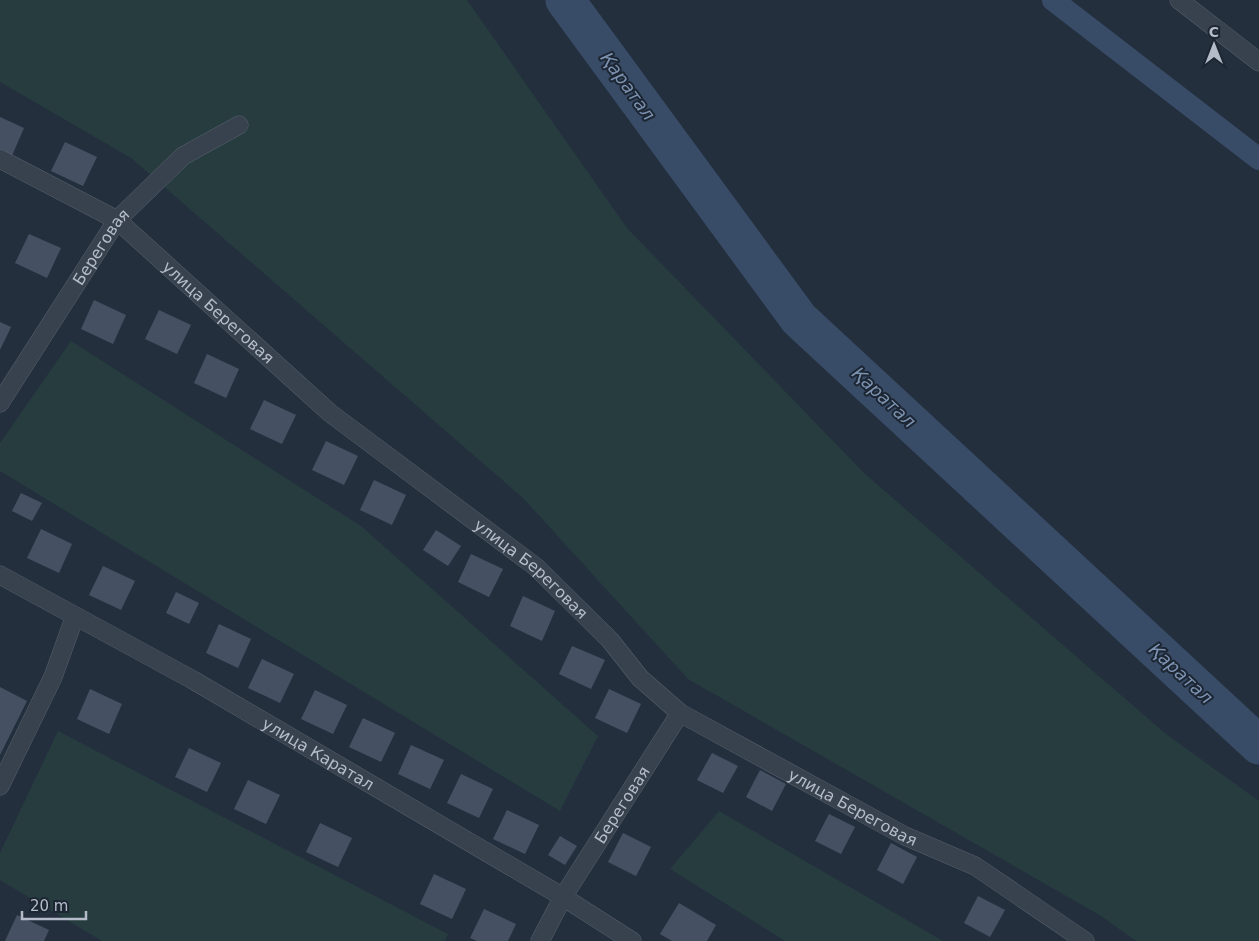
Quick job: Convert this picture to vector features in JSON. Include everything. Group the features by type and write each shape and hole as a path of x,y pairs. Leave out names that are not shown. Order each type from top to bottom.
{"street":[{"path":"1179,0 1259,62"},
{"name":"Береговая","path":"0,403 117,220 183,156 238,125"},
{"name":"улица Береговая","path":"0,159 117,220 330,414 536,567 610,640 640,678 680,713 905,836 975,866 1085,941"},
{"name":"улица Каратал","path":"0,575 193,680 563,897 632,941"},
{"path":"0,786 54,677 75,616"},
{"name":"Береговая","path":"540,941 563,897 680,713"}],"green space":[{"path":"0,0 467,0 627,228 865,474 1166,734 1259,801 1259,941 1136,941 1101,916 688,679 524,499 131,158 0,82"},
{"path":"71,341 361,526 598,736 560,811 0,471 0,443"},
{"path":"58,731 448,934 445,941 102,941 0,880 0,853"},
{"path":"719,811 943,941 785,941 670,869"}],"building":[{"path":"0,117 24,128 11,158 0,153"},
{"path":"65,142 97,157 83,186 51,171"},
{"path":"29,234 61,248 47,278 15,263"},
{"path":"94,300 126,315 113,344 81,329"},
{"path":"159,310 191,325 177,354 145,339"},
{"path":"0,322 11,327 0,350"},
{"path":"207,354 239,369 226,398 194,383"},
{"path":"264,400 296,415 282,444 250,429"},
{"path":"326,441 358,456 344,485 312,470"},
{"path":"374,480 406,495 392,525 360,510"},
{"path":"21,493 42,503 32,521 12,511"},
{"path":"41,529 72,544 59,573 27,558"},
{"path":"436,530 461,546 448,566 423,550"},
{"path":"471,554 503,569 489,597 458,582"},
{"path":"103,566 135,581 121,610 89,595"},
{"path":"176,592 199,603 189,624 166,613"},
{"path":"523,596 555,611 542,641 510,626"},
{"path":"219,624 251,639 238,668 206,653"},
{"path":"572,646 605,660 591,689 559,674"},
{"path":"262,659 294,674 280,703 248,688"},
{"path":"0,687 27,701 0,755"},
{"path":"90,689 122,704 109,734 77,719"},
{"path":"609,689 641,704 627,733 595,718"},
{"path":"315,690 347,705 333,734 301,719"},
{"path":"363,718 395,733 381,762 349,747"},
{"path":"411,745 444,760 430,789 398,774"},
{"path":"189,748 221,763 207,792 175,777"},
{"path":"712,753 738,766 723,793 697,780"},
{"path":"760,770 786,784 772,811 746,797"},
{"path":"461,774 493,789 479,818 447,803"},
{"path":"248,780 280,795 266,824 234,809"},
{"path":"507,810 539,825 525,854 493,839"},
{"path":"829,814 855,827 841,854 815,841"},
{"path":"320,823 352,838 338,867 306,852"},
{"path":"623,833 651,847 636,876 608,862"},
{"path":"560,836 577,846 565,865 548,855"},
{"path":"891,843 917,857 903,884 877,870"},
{"path":"434,874 466,889 452,919 420,904"},
{"path":"978,896 1005,910 990,937 964,923"},
{"path":"679,903 716,925 707,941 672,941 660,934"},
{"path":"484,909 516,924 508,941 477,941 470,938"},
{"path":"17,915 49,930 44,941 5,941"}],"waterway":[{"name":"Қаратал","path":"565,0 799,319 1259,745"},
{"path":"1053,0 1259,159"}]}
